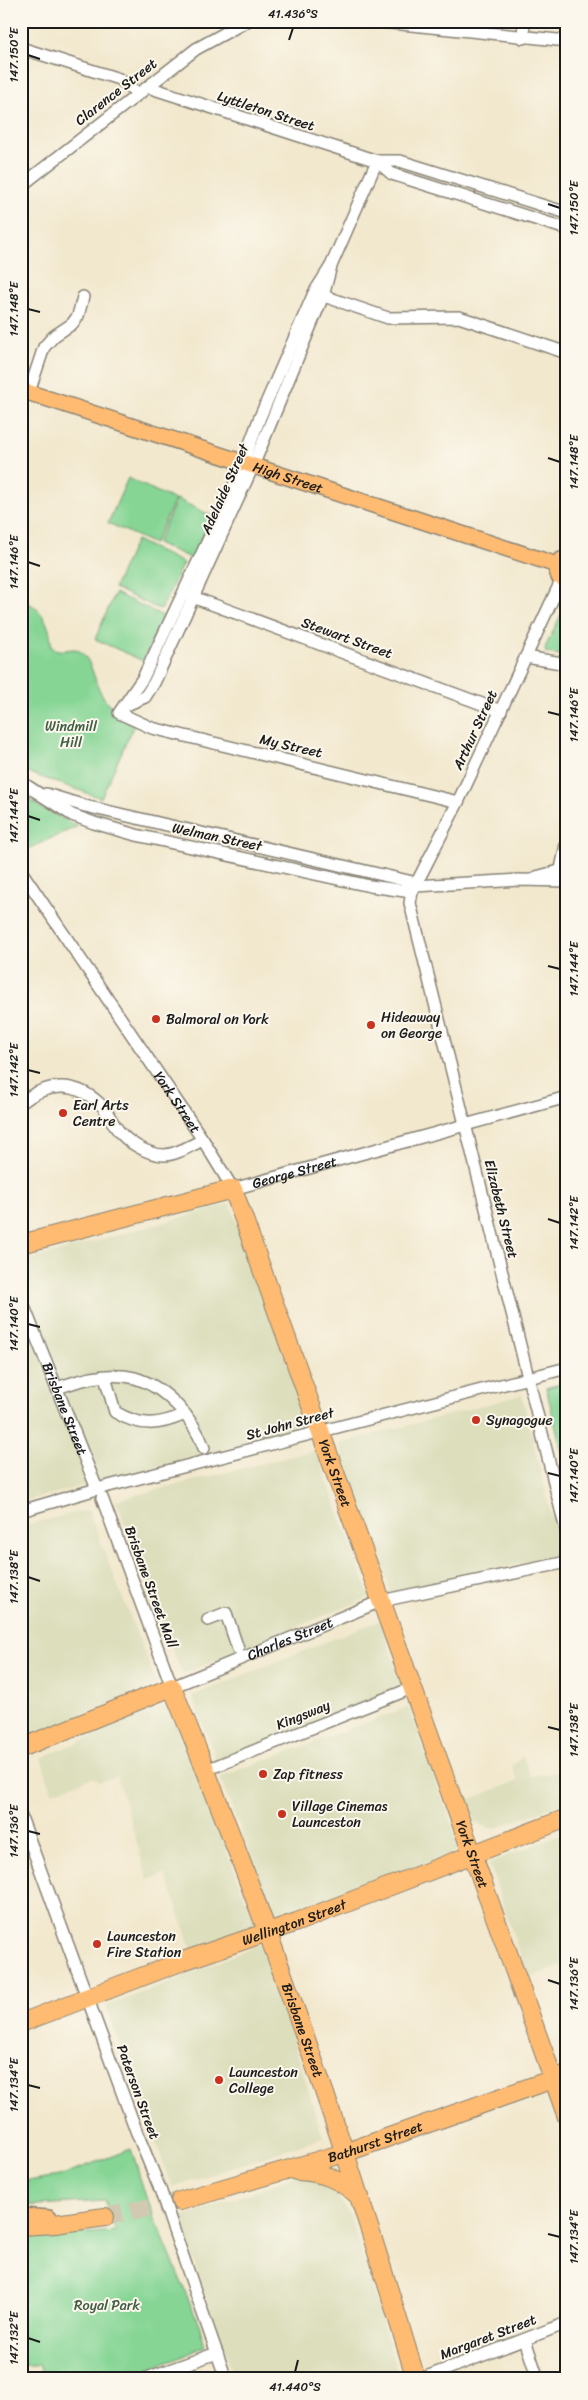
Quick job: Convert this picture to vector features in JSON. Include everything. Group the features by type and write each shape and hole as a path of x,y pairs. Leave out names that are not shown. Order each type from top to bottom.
{"highway":[{"name":"George Street","path":"21,1244 232,1189"},
{"name":"York Street","path":"232,1189 472,1855 560,2076 567,2117"},
{"name":"Charles Street","path":"21,1748 172,1687"},
{"name":"Brisbane Street","path":"172,1687 268,1931 360,2198 416,2379"},
{"name":"Wellington Street","path":"21,2023 268,1931 297,1922 567,1818"},
{"name":"Bathurst Street","path":"180,2201 344,2153 560,2076"},
{"path":"284,2170 328,2175 346,2185 360,2198"},
{"path":"21,2226 55,2224 105,2217"}],"main road":[{"name":"High Street","path":"25,391 248,464 563,571"},
{"path":"21,2216 105,2217"}],"street":[{"name":"Clarence Street","path":"21,186 230,24 247,21"},
{"path":"372,21 567,41"},
{"path":"524,21 524,38"},
{"name":"Lyttleton Street","path":"21,48 119,78 143,90 167,95 377,161 400,162 567,213"},
{"name":"Lyttleton Street","path":"377,161 392,174 567,230"},
{"name":"Adelaide Street","path":"122,710 145,697 148,680 242,480 282,379 377,161"},
{"path":"318,295 388,318 459,317 567,353"},
{"path":"25,391 44,348 54,336 72,324 78,316 83,297"},
{"name":"Arthur Street","path":"415,887 458,802 526,657 563,571"},
{"name":"Stewart Street","path":"188,596 500,711"},
{"path":"526,657 567,664"},
{"name":"My Street","path":"122,710 152,728 458,802"},
{"name":"Welman Street","path":"23,783 50,796 85,806 415,887"},
{"name":"Welman Street","path":"23,783 72,815 94,823 136,835 370,886 415,887 519,880 567,881"},
{"path":"564,869 567,840"},
{"name":"Welman Street","path":"519,880 564,869"},
{"name":"York Street","path":"21,871 203,1140 232,1189"},
{"name":"Elizabeth Street","path":"415,887 410,902 416,936 567,1534"},
{"path":"21,1102 35,1091 47,1087 64,1086 86,1094 95,1100 104,1108 123,1136 136,1145 157,1154 174,1153 203,1140"},
{"name":"George Street","path":"232,1189 567,1097"},
{"name":"Brisbane Street","path":"21,1299 99,1494"},
{"name":"St John Street","path":"21,1511 99,1494 318,1431 567,1368"},
{"path":"63,1386 85,1379 105,1376 138,1379 168,1397 185,1414 196,1430 204,1448"},
{"path":"105,1376 115,1412 120,1416 143,1424 185,1414"},
{"name":"Brisbane Street Mall","path":"99,1494 172,1687"},
{"name":"Charles Street","path":"172,1687 381,1601 567,1562"},
{"path":"208,1620 226,1613 238,1649"},
{"name":"Kingsway","path":"206,1770 412,1688"},
{"name":"Paterson Street","path":"21,1817 160,2189 226,2379"},
{"name":"Margaret Street","path":"421,2379 567,2323"},
{"path":"524,2340 538,2379"},
{"path":"144,2379 217,2353"}],"shaded area":[{"path":"230,1204 309,1427 21,1502 21,1262"},
{"path":"522,1395 561,1555 391,1593 339,1444"},
{"path":"316,1450 370,1597 182,1674 116,1500"},
{"path":"88,1510 157,1685 21,1740 21,1526"},
{"path":"380,1620 404,1690 217,1762 192,1696"},
{"path":"169,1704 256,1925 192,1950 165,1874 148,1880 117,1776 100,1782 93,1777 52,1792 41,1758"},
{"path":"409,1707 461,1850 276,1920 220,1777"},
{"path":"523,1756 530,1776 567,1771 567,1801 494,1829 475,1824 467,1800 518,1781 512,1766"},
{"path":"563,1834 567,1841 567,1964 528,1978 489,1863"},
{"name":"Launceston College","path":"260,1944 299,2058 323,2138 172,2187 106,2006 170,1983"},
{"path":"300,2174 327,2181 350,2216 397,2371 374,2379 235,2379 179,2219"}],"green space":[{"path":"128,478 175,500 154,544 108,523"},
{"path":"177,499 212,516 192,559 157,543"},
{"path":"136,540 183,563 161,610 114,588"},
{"path":"115,593 163,616 143,661 95,639"},
{"name":"Windmill Hill","path":"21,601 35,607 44,618 50,633 51,647 59,650 77,649 84,655 104,698 116,711 134,725 101,798 21,770"},
{"path":"567,602 567,656 546,653 545,648"},
{"path":"21,794 45,810 78,826 21,852"},
{"path":"567,1382 567,1472 546,1388"},
{"name":"Royal Park","path":"131,2149 146,2197 200,2327 205,2346 182,2357 122,2379 46,2379 38,2365 21,2365 21,2234 60,2235 116,2231 104,2201 21,2206 21,2182 59,2176"}],"tunnel":[{"path":"105,2217 180,2201"}],"place":[{"name":"Balmoral on York","path":"156,1019"},
{"name":"Hideaway on George","path":"371,1025"},
{"name":"Earl Arts Centre","path":"63,1113"},
{"name":"Synagogue","path":"476,1420"},
{"name":"Zap fitness","path":"263,1774"},
{"name":"Village Cinemas Launceston","path":"282,1814"},
{"name":"Launceston Fire Station","path":"97,1944"},
{"name":"Launceston College","path":"219,2080"}]}
